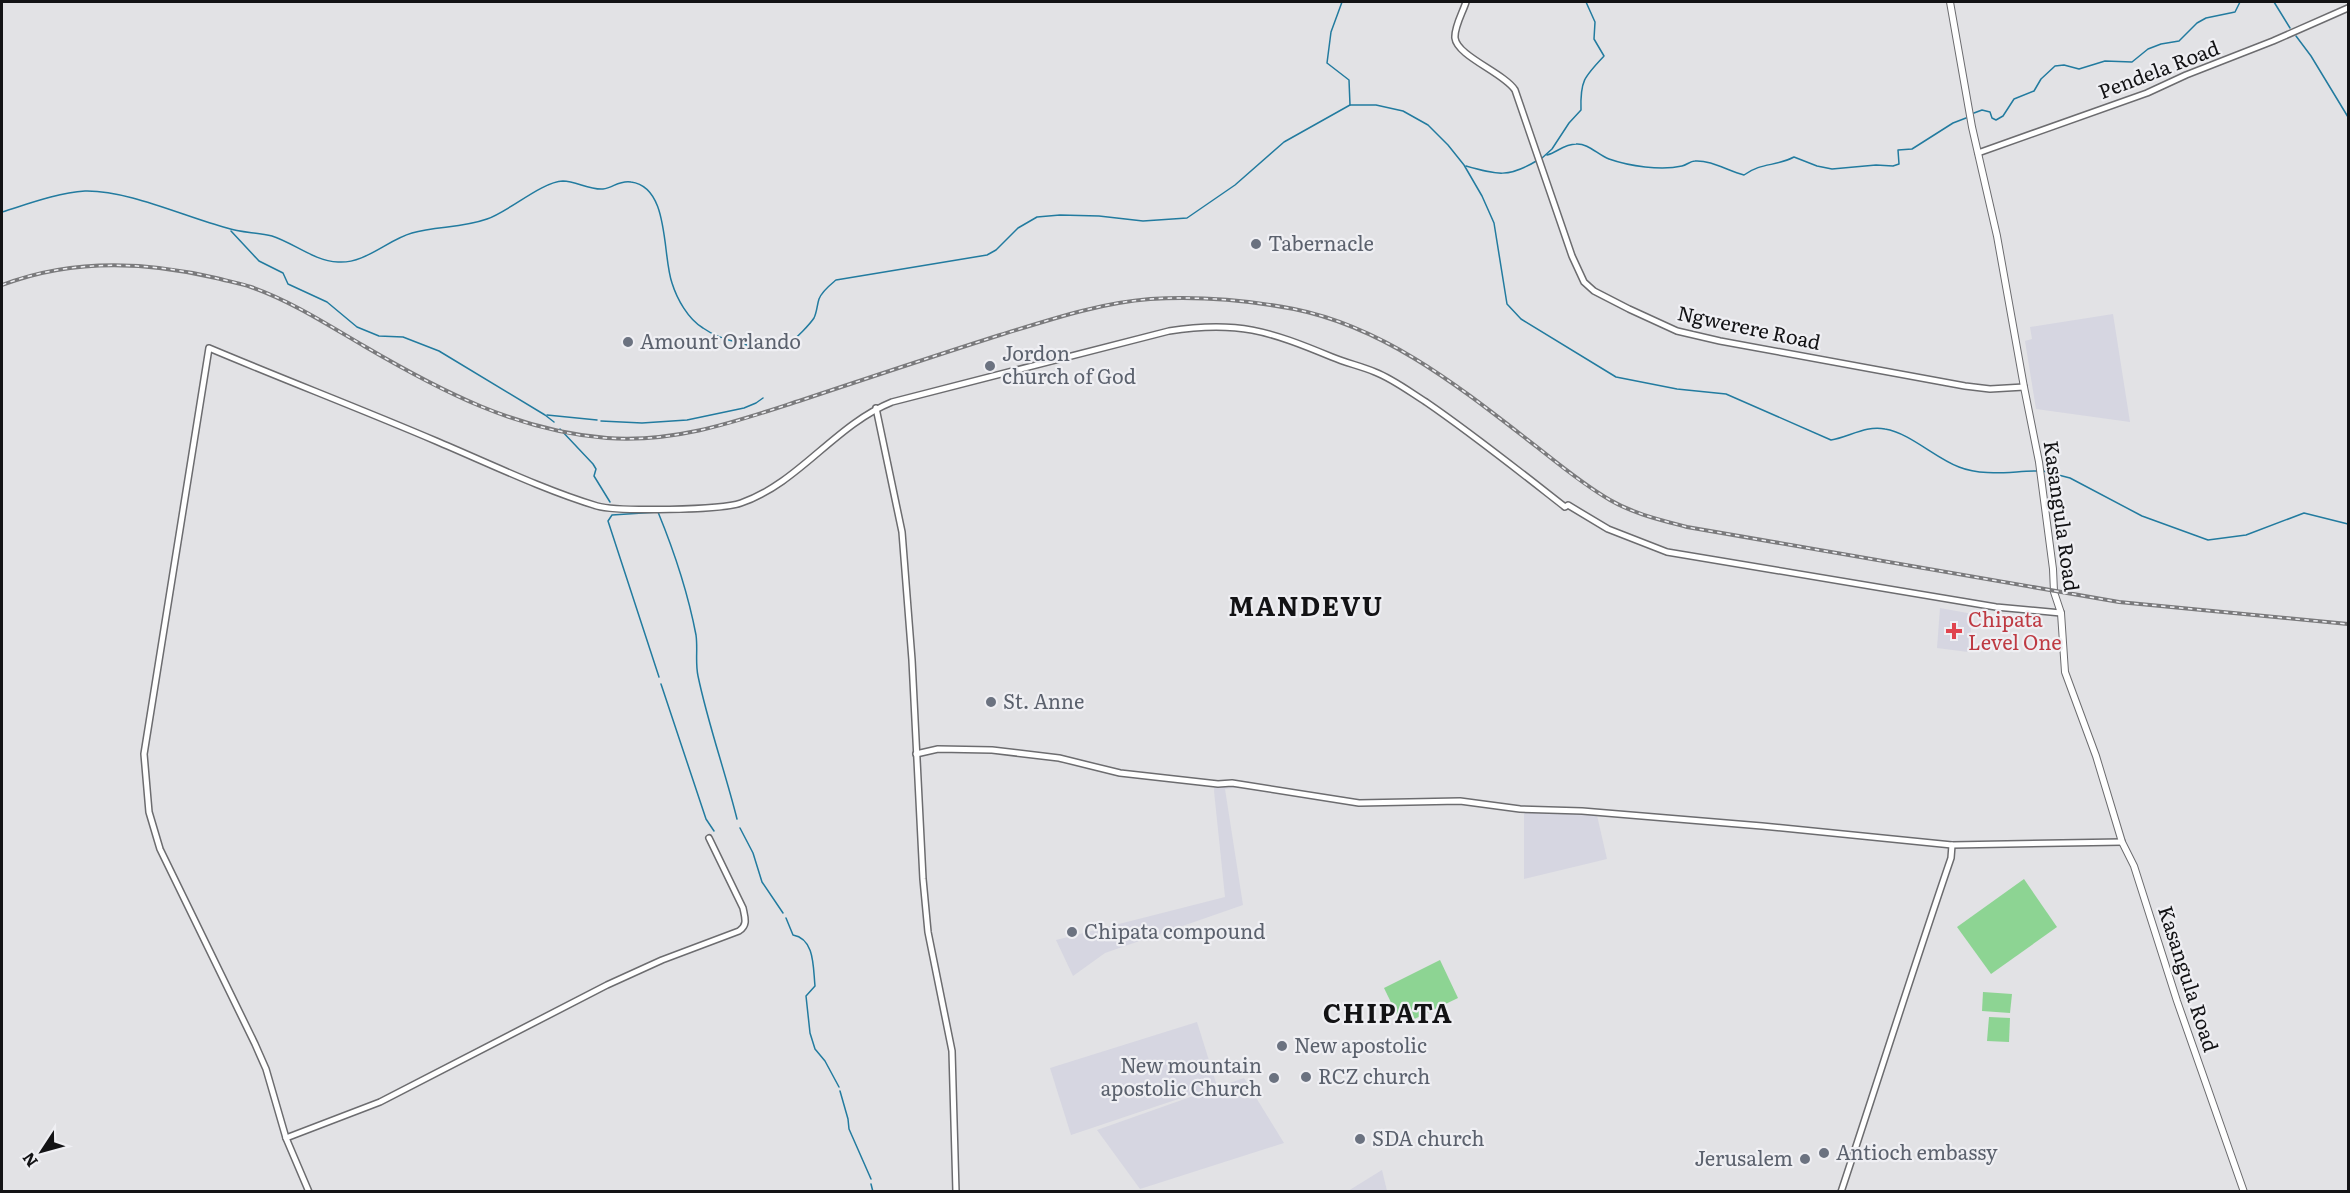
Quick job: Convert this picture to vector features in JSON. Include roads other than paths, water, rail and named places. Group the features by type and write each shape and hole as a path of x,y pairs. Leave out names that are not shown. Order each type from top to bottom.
{"main road":[{"name":"Kasangula Road","path":"1950,2 1978,153 1999,244 2039,462 2054,592 2061,613 2066,672 2096,756 2122,842 2134,866 2177,1001 2244,1191"}],"street":[{"name":"Ngwerere Road","path":"1466,2 1456,31 1457,44 1465,52 1506,79 1513,87 1539,156 1572,256 1584,282 1594,291 1677,330 1731,343 1965,386 1990,389 2024,387"},
{"name":"Pendela Road","path":"1978,153 2147,93 2349,8"},
{"path":"309,1191 286,1138 266,1069 160,849 149,812 146,788 144,754 209,348 598,507 658,509 741,504 788,477 876,408 972,380 1145,336 1211,326 1239,327 1290,339 1349,364 1375,372 1406,389 1466,430 1565,507 1568,505 1608,529 1659,549 1996,607 2061,613"},
{"path":"876,408 902,532 912,660 922,879 928,932 952,1051 956,1191"},
{"path":"916,754 938,749 992,750 1059,758 1120,773 1218,784 1232,783 1359,803 1460,801 1520,809 1762,826 1952,845 2122,842"},
{"path":"286,1138 380,1102 607,985 662,960 739,931 746,921 743,908 709,838"},
{"path":"1841,1191 1873,1097 1910,975 1951,858 1952,845"}],"waterway":[{"path":"1342,2 1331,32 1327,63 1349,80 1350,105"},
{"path":"1542,158 1552,149 1569,123 1581,110 1581,92 1585,80 1604,56 1594,39 1595,22 1586,2"},
{"path":"1974,113 1982,110 1990,112 1992,118 1996,120 2003,116 2014,99 2034,91 2041,79 2055,66 2064,65 2079,69 2105,61 2132,62 2148,49 2179,41 2197,23 2206,18 2235,12 2240,2"},
{"path":"2274,2 2290,28"},
{"path":"2296,36 2311,56 2348,117"},
{"path":"2,212 64,194 85,191 102,192 138,199 232,230 272,236 329,261 348,262 367,256 412,233 487,219 535,191 554,183 568,181 603,189 623,182 631,182 644,187 652,196 658,209 672,283 688,314 707,331 730,341 771,348 789,343 803,331 814,318 822,293 836,280 987,255 996,250 1018,228 1037,217 1099,216 1143,221 1187,218 1235,185 1284,142 1350,105 1376,105 1403,111 1428,125 1464,165 1494,223 1507,304 1521,319 1616,377 1677,389 1726,394 1831,440 1864,430 1885,429 1904,435 1950,463 1969,470 1988,473 2038,471"},
{"path":"1547,155 1568,145 1580,144 1609,159 1635,166 1674,167 1701,161 1744,175 1757,168 1794,157 1832,169 1876,165 1893,166 1899,164 1898,150 1912,149 1953,123 1966,118"},
{"path":"1466,166 1503,173 1519,170 1538,160"},
{"path":"231,231 259,261 283,273 288,284 327,302 357,327 379,336 403,337 439,351 554,422"},
{"path":"601,421 642,423 687,420 744,408 763,398"},
{"path":"547,415 597,420"},
{"path":"560,429 593,464 596,469 594,476 610,502"},
{"path":"2043,471 2070,478 2142,516 2208,540 2246,535 2304,513 2348,524"},
{"path":"659,677 608,521 612,515 658,512 689,604 696,635 698,676 737,819"},
{"path":"661,684 706,819 714,831"},
{"path":"740,828 753,853 762,882 783,913"},
{"path":"786,918 793,935 805,942 812,955 815,986 806,996 810,1033 815,1049 825,1061 839,1087"},
{"path":"840,1091 849,1129 871,1179"},
{"path":"871,1184 873,1192"}],"railway":[{"path":"2,285 54,271 108,265 162,268 238,283 295,306 393,363 451,393 511,418 574,434 633,439 682,434 730,423 1000,335 1093,308 1131,301 1168,298 1204,298 1258,303 1328,318 1393,346 1452,383 1600,494 1628,509 1658,519 1687,527 2119,602 2348,624"}],"place":[{"name":"Tabernacle","path":"1256,244"},
{"name":"Amount Orlando","path":"628,342"},
{"name":"Jordon church of God","path":"990,366"},
{"name":"Chipata Level One","path":"1954,631"},
{"name":"St. Anne","path":"991,702"},
{"name":"Chipata compound","path":"1072,932"},
{"name":"New apostolic","path":"1282,1046"},
{"name":"RCZ church","path":"1306,1077"},
{"name":"New mountain apostolic Church","path":"1274,1078"},
{"name":"SDA church","path":"1360,1139"},
{"name":"Antioch embassy","path":"1824,1153"},
{"name":"Jerusalem","path":"1805,1159"}],"district":[{"name":"MANDEVU","path":"1306,607"},
{"name":"CHIPATA","path":"1388,1014"}]}
